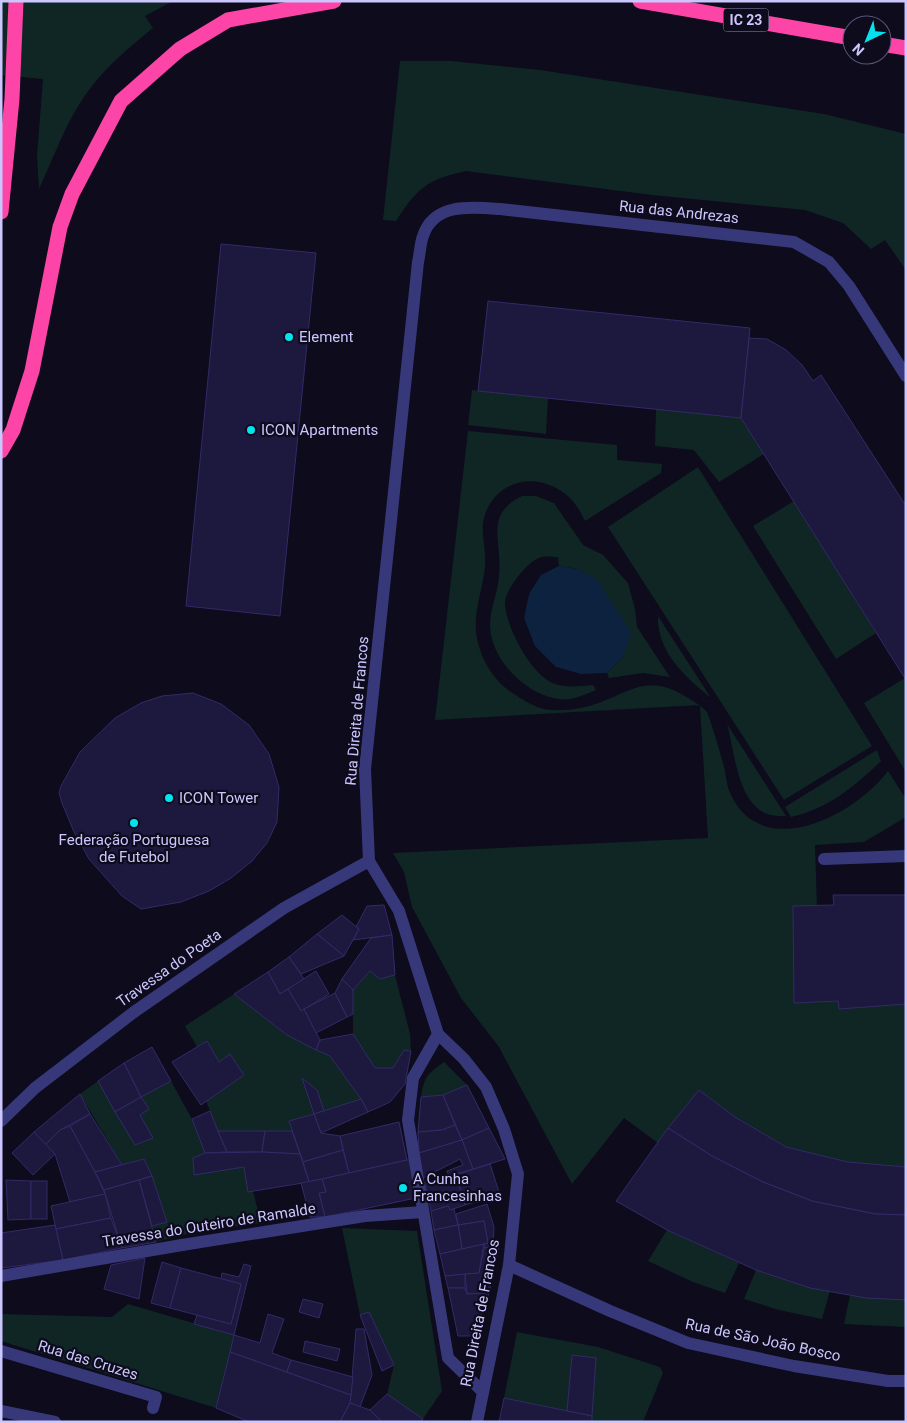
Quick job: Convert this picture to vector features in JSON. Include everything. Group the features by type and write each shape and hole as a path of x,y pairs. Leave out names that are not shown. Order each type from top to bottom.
{"highway":[{"path":"1,212 12,100 16,1"},
{"path":"1,450 13,430 32,371 63,219 72,194 121,101 180,50 228,20 334,1"},
{"name":"IC 23","path":"640,1 842,36"},
{"path":"892,46 906,48"}],"street":[{"name":"Rua das Andrezas","path":"418,262 423,234 436,217 459,206 794,242 828,262 839,274 906,376"},
{"name":"Rua Direita de Francos","path":"418,262 365,769 370,861 399,911 438,1034 464,1059 486,1087 504,1129 518,1174 509,1265 477,1422"},
{"path":"824,859 906,856"},
{"name":"Travessa do Poeta","path":"1,1121 35,1088 134,1012 284,908 370,861"},
{"path":"438,1034 413,1078 408,1120 448,1358 482,1391"},
{"name":"Travessa do Outeiro de Ramalde","path":"1,1276 365,1216 423,1212"},
{"name":"Rua de São João Bosco","path":"509,1265 610,1311 688,1343 794,1366 888,1381 906,1381"},
{"name":"Rua das Cruzes","path":"1,1351 156,1397 153,1408"},
{"path":"1,1411 55,1422"}],"green space":[{"path":"1,1 173,1 145,16 153,28 113,63 83,98 62,136 39,189 37,156 43,79 1,75"},
{"path":"400,61 451,61 540,70 824,114 906,134 906,270 885,240 871,249 843,223 805,210 652,195 466,171 442,178 425,187 411,200 396,221 383,220"},
{"path":"472,390 548,398 546,434 468,425"},
{"path":"656,409 741,418 764,454 719,482 694,450 655,446"},
{"path":"468,431 617,445 617,460 662,464 661,473 585,521 579,509 568,496 558,489 541,482 520,482 510,486 494,498 488,507 483,524 485,567 477,607 476,623 479,648 490,671 508,690 535,706 546,709 564,710 583,707 641,686 650,685 671,689 699,705 435,720"},
{"path":"698,467 872,746 784,800 608,527"},
{"path":"522,496 536,496 554,503 583,545 603,555 628,583 635,609 637,627 670,677 643,673 609,678 607,673 623,657 578,569 559,566 558,557 537,559 519,575 506,596 506,612 521,649 537,672 555,684 565,686 593,685 596,690 568,699 547,696 534,691 523,683 503,662 496,650 490,625 500,564 497,530 503,512 510,503"},
{"path":"794,501 876,633 836,659 753,526"},
{"path":"658,616 711,698 674,663 662,641"},
{"path":"905,678 906,680 906,772 864,703"},
{"path":"700,706 707,712 712,726 730,793 745,814 764,826 785,829 809,825 832,816 854,803 888,771 906,799 906,817 864,842 815,845 817,906 793,907 795,1003 838,1001 839,1009 906,1004 906,1167 848,1162 786,1147 735,1117 699,1090 658,1143 624,1118 572,1184 499,1047 461,998 412,907 404,872 393,853 708,838"},
{"path":"727,724 786,816 770,815 759,809 750,800 739,776"},
{"path":"877,750 881,761 851,788 817,808 791,817 785,807"},
{"path":"370,971 380,979 395,975 410,1034 411,1051 404,1050 393,1068 375,1068 353,1034 353,990"},
{"path":"234,994 287,1035 330,1056 361,1099 324,1111 317,1090 302,1078 314,1114 289,1121 292,1131 218,1131 206,1101 244,1075 230,1055 219,1062 207,1041 197,1047 185,1026"},
{"path":"444,1062 467,1085 443,1095 421,1097 427,1076"},
{"path":"98,1081 136,1145 153,1138 140,1115 149,1109 141,1097 171,1081 192,1119 205,1153 193,1158 195,1174 244,1167 253,1191 261,1223 199,1231 156,1242 152,1226 167,1222 144,1159 122,1165 80,1094"},
{"path":"342,1228 417,1231 442,1391 423,1419 387,1394 394,1365 369,1313 360,1315"},
{"path":"667,1230 739,1263 725,1293 693,1282 648,1261"},
{"path":"756,1270 810,1288 830,1291 822,1319 779,1310 744,1299"},
{"path":"850,1295 906,1300 906,1327 844,1324"},
{"path":"128,1304 234,1335 216,1408 1,1341 1,1314 112,1317"},
{"path":"517,1332 598,1347 660,1367 663,1373 643,1422 592,1422 595,1358 572,1355 567,1411 504,1398"}],"water":[{"path":"559,566 578,569 597,579 631,633 623,657 607,673 581,674 556,667 535,646 524,618 529,594 541,575"}],"building":[{"name":"ICON Apartments","path":"221,244 316,253 280,616 186,606"},
{"path":"488,301 750,328 741,418 478,391"},
{"path":"749,338 767,339 786,350 802,365 813,381 821,375 906,506 906,680 741,418"},
{"name":"ICON Tower","path":"193,693 221,704 249,725 269,754 279,787 277,822 267,843 252,861 231,878 209,891 181,902 141,909 122,896 89,859 74,832 59,793 80,752 115,718 141,703 162,696"},
{"path":"833,895 906,895 906,1004 839,1009 838,1001 794,1003 793,906 834,905"},
{"path":"384,905 392,935 353,940 359,929 356,927 367,906"},
{"path":"342,915 359,929 344,956 317,934"},
{"path":"317,934 344,956 301,974 289,957"},
{"path":"392,935 395,975 380,979 370,971 353,990 342,979 371,938"},
{"path":"289,957 304,979 280,994 268,972"},
{"path":"316,971 329,994 301,1011 288,989"},
{"path":"268,972 280,994 288,989 301,1011 304,1009 320,1040 316,1050 287,1035 234,994"},
{"path":"342,979 353,990 353,1014 347,1017 335,993"},
{"path":"335,993 347,1017 316,1033 304,1009"},
{"path":"353,1034 375,1068 393,1068 404,1050 411,1051 405,1084 390,1102 368,1112 361,1099 330,1056 316,1050 320,1040"},
{"path":"207,1041 219,1062 230,1054 244,1075 201,1105 172,1062"},
{"path":"152,1047 171,1081 141,1097 124,1063"},
{"path":"124,1063 141,1097 115,1112 98,1081"},
{"path":"302,1078 317,1090 324,1111 314,1114"},
{"path":"467,1085 489,1128 462,1140 443,1095"},
{"path":"699,1090 735,1117 786,1147 848,1162 906,1167 906,1215 875,1214 812,1201 763,1182 712,1156 668,1128"},
{"path":"80,1094 90,1114 60,1130 45,1145 34,1132"},
{"path":"443,1095 455,1125 442,1130 418,1132 421,1097"},
{"path":"141,1097 149,1109 140,1115 153,1138 135,1145 115,1112"},
{"path":"361,1099 368,1112 321,1133 314,1114"},
{"path":"210,1111 227,1152 205,1153 192,1119"},
{"path":"90,1114 122,1165 95,1172 70,1126"},
{"path":"314,1114 321,1133 340,1136 343,1150 303,1162 289,1121"},
{"path":"399,1122 407,1160 349,1173 340,1136"},
{"path":"455,1125 462,1140 419,1153 418,1132 442,1130"},
{"path":"70,1126 105,1194 70,1202 55,1154 45,1145 60,1130"},
{"path":"489,1128 505,1159 473,1169 462,1140"},
{"path":"668,1128 712,1156 763,1182 812,1201 875,1214 906,1215 906,1300 866,1298 810,1288 756,1270 667,1230 616,1201"},
{"path":"218,1131 265,1131 262,1152 227,1152"},
{"path":"265,1131 292,1131 300,1154 262,1152"},
{"path":"34,1132 55,1154 33,1175 12,1153"},
{"path":"462,1140 473,1169 449,1176 447,1171 463,1165 460,1159 423,1178 419,1153"},
{"path":"343,1150 349,1173 309,1182 303,1162"},
{"path":"262,1152 300,1154 309,1182 248,1192 244,1167 194,1175 193,1158 205,1153"},
{"path":"144,1159 152,1176 104,1190 95,1172"},
{"path":"412,1159 416,1198 325,1217 319,1193 326,1192 322,1179"},
{"path":"490,1164 500,1195 465,1205 456,1175"},
{"path":"456,1175 465,1205 450,1210 448,1206 431,1211 425,1183"},
{"path":"152,1176 167,1222 152,1226 139,1180"},
{"path":"322,1179 326,1192 319,1193 325,1217 310,1217 301,1183"},
{"path":"6,1180 31,1181 31,1219 8,1220"},
{"path":"139,1180 156,1242 122,1248 104,1190"},
{"path":"31,1181 47,1181 47,1219 31,1219"},
{"path":"105,1194 111,1218 56,1229 51,1206"},
{"path":"487,1204 494,1227 493,1246 484,1248 484,1244 488,1243 484,1221 458,1225 456,1214"},
{"path":"448,1206 450,1210 454,1209 458,1225 434,1230 431,1211"},
{"path":"111,1218 122,1248 63,1260 56,1229"},
{"path":"484,1221 488,1243 462,1249 458,1225"},
{"path":"55,1225 63,1260 1,1268 1,1233"},
{"path":"458,1225 462,1249 440,1254 434,1230"},
{"path":"484,1244 479,1273 445,1276 440,1254"},
{"path":"499,1247 489,1293 467,1294 465,1274 479,1273 484,1248"},
{"path":"145,1258 139,1299 104,1289 111,1265"},
{"path":"162,1262 181,1268 170,1308 151,1303"},
{"path":"244,1264 251,1266 234,1335 194,1324 197,1315 231,1324 241,1284 221,1279 222,1273 239,1277"},
{"path":"181,1268 241,1284 231,1324 170,1308"},
{"path":"465,1274 465,1288 448,1288 445,1276"},
{"path":"448,1288 465,1288 467,1294 489,1293 474,1336 458,1336"},
{"path":"303,1299 323,1304 319,1318 299,1312"},
{"path":"369,1312 394,1365 382,1371 360,1315"},
{"path":"268,1314 284,1319 272,1353 291,1360 287,1372 230,1352 234,1335 260,1343"},
{"path":"356,1329 364,1329 372,1375 360,1407 350,1403"},
{"path":"305,1341 340,1349 337,1361 303,1352"},
{"path":"230,1352 351,1395 350,1403 340,1422 249,1422 216,1408"},
{"path":"572,1355 596,1358 592,1416 567,1411"},
{"path":"291,1360 353,1377 351,1395 287,1372"},
{"path":"387,1394 423,1419 421,1422 382,1422 370,1410"},
{"path":"504,1398 592,1416 592,1422 499,1422"},
{"path":"350,1403 370,1410 382,1422 340,1422"}],"place":[{"name":"Element","path":"289,337"},
{"name":"ICON Apartments","path":"251,430"},
{"name":"ICON Tower","path":"169,798"},
{"name":"Federação Portuguesa de Futebol","path":"134,823"},
{"name":"A Cunha Francesinhas","path":"403,1188"}]}
